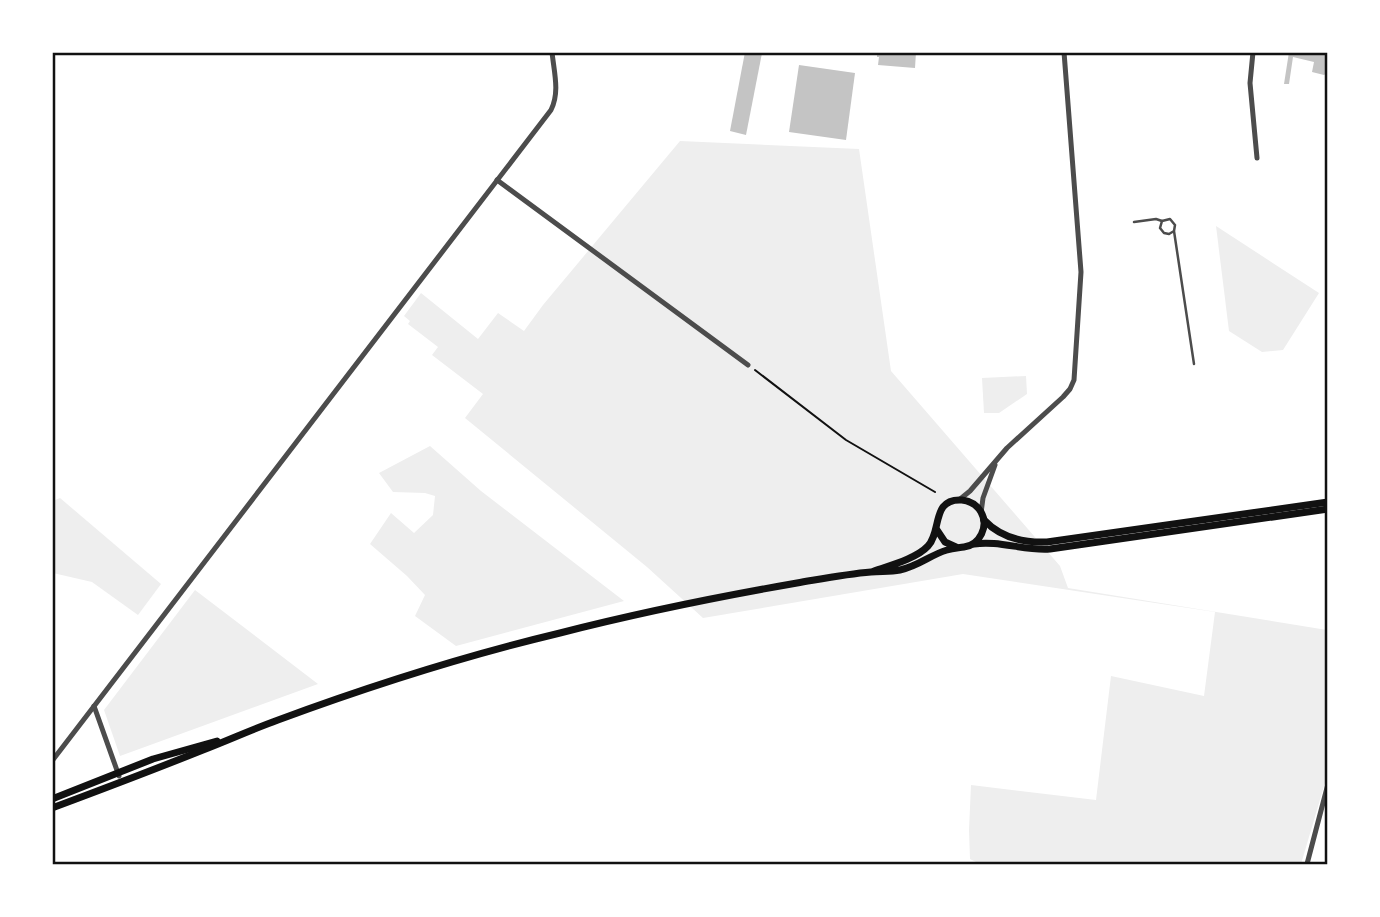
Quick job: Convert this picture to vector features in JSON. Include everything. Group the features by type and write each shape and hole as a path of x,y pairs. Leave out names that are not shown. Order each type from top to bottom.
{"main road":[{"path":"956,547 945,542 939,535 937,518 947,504 959,500 972,503 996,531 1007,537 1042,542 1328,502"},
{"path":"52,808 315,706 550,635 648,612 730,595 871,572 895,571 922,563 941,552 973,544 989,542 1031,550 1050,549 1328,509"},
{"path":"973,544 982,534 983,516"},
{"path":"871,572 920,552 929,545 937,530"},
{"path":"52,799 160,757 242,734"}],"street":[{"path":"52,761 553,105 556,84 552,52"},
{"path":"959,500 971,491 1007,448 1073,385 1081,272 1064,52"},
{"path":"1253,52 1250,83 1257,158"},
{"path":"497,180 748,365"},
{"path":"983,516 982,502 998,459"},
{"path":"94,706 122,782"},
{"path":"1307,864 1328,785"}],"lane":[{"path":"1134,222 1156,219 1162,222"},
{"path":"1174,231 1164,233 1160,228 1162,222 1168,219 1174,221 1194,364"}],"path":[{"path":"748,365 846,440 936,492"}],"shaded area":[{"path":"680,141 859,149 891,371 1060,566 1068,588 1327,630 1327,776 1301,864 980,864 970,859 971,785 1096,800 1111,676 1204,696 1215,612 963,574 703,618 647,567 465,418 483,394 432,355 438,347 408,324 410,321 404,316 421,293 478,339 498,313 524,331"},
{"path":"1216,226 1319,293 1283,350 1262,352 1229,331"},
{"path":"1026,376 1027,394 999,413 984,413 982,378"},
{"path":"430,446 481,491 624,601 456,646 415,616 425,595 370,544 391,513 414,533 433,515 435,496 393,492 379,473"},
{"path":"60,498 161,584 138,615 92,582 53,573 53,501"},
{"path":"195,590 318,684 120,756 104,710"}],"building":[{"path":"745,52 762,53 746,135 730,131"},
{"path":"877,52 916,52 915,68 878,65"},
{"path":"1289,52 1328,52 1327,73 1324,75 1312,72 1314,62 1293,57 1289,84 1284,84"},
{"path":"799,65 855,73 846,140 789,132"}]}
